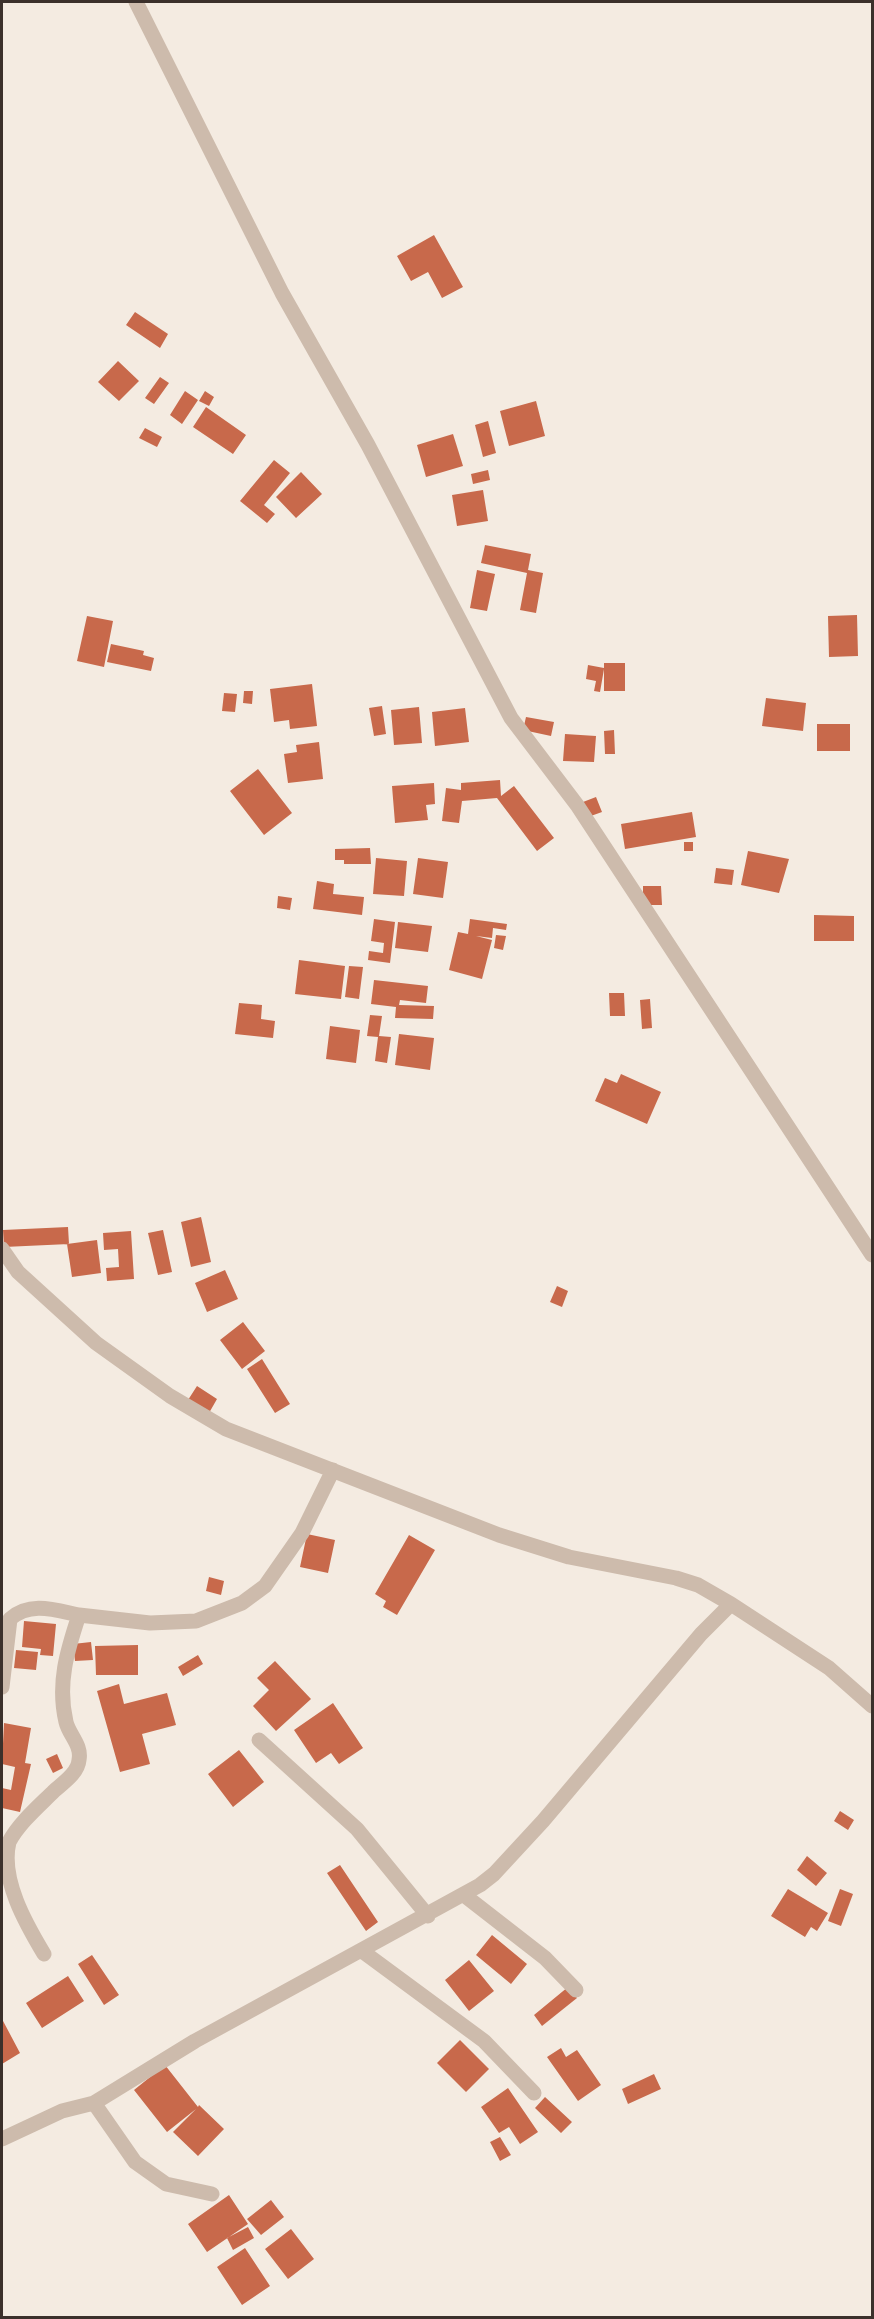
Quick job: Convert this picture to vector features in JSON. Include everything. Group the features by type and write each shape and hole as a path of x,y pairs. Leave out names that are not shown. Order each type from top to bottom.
{"street":[{"path":"136,2 282,293 368,445 511,718 577,805 873,1255"},
{"path":"2,1249 18,1272 96,1343 170,1396 226,1429 499,1535 569,1557 676,1578 698,1586 731,1604 829,1668 873,1706"},
{"path":"2,1687 10,1619 20,1610 40,1608 150,1623 196,1621 242,1603 265,1586 296,1542 333,1470"},
{"path":"2,2139 62,2111 94,2103 195,2041 464,1895 502,1865 624,1728 701,1634 731,1604"},
{"path":"44,1954 11,1900 3,1875 8,1844 25,1821 70,1777 80,1760 77,1743 66,1724 62,1687 64,1658 79,1615"},
{"path":"259,1740 357,1829 428,1916"},
{"path":"464,1895 545,1958 576,1990"},
{"path":"362,1951 484,2041 534,2093"},
{"path":"94,2103 135,2162 166,2184 212,2194"}],"building":[{"path":"434,235 463,287 442,298 428,272 411,281 397,256"},
{"path":"135,312 168,334 160,348 126,325"},
{"path":"118,361 139,381 119,401 98,382"},
{"path":"160,377 169,383 154,404 145,398"},
{"path":"185,391 198,400 182,424 170,415"},
{"path":"205,391 214,397 209,406 199,401"},
{"path":"536,401 545,436 509,446 500,411"},
{"path":"206,407 246,435 233,454 193,427"},
{"path":"488,421 496,453 483,457 475,425"},
{"path":"145,428 162,437 157,447 139,438"},
{"path":"453,434 463,466 426,477 417,445"},
{"path":"274,460 290,473 264,505 275,514 267,523 240,501"},
{"path":"488,470 490,480 473,484 471,474"},
{"path":"301,472 322,494 296,518 276,497"},
{"path":"483,490 488,521 457,526 452,495"},
{"path":"485,545 531,554 528,570 543,573 536,613 520,610 527,573 481,563"},
{"path":"477,570 495,574 487,611 470,608"},
{"path":"857,615 858,656 829,657 828,616"},
{"path":"87,616 113,621 104,667 77,661"},
{"path":"111,644 144,651 143,655 154,658 151,671 107,662"},
{"path":"604,663 625,663 625,691 604,691 604,669 600,692 594,691 596,681 586,679 588,665 604,668"},
{"path":"312,684 317,726 290,729 289,720 274,722 270,689"},
{"path":"244,691 253,691 252,704 243,703"},
{"path":"224,693 237,694 235,712 222,711"},
{"path":"766,698 806,703 803,731 762,726"},
{"path":"382,706 386,734 374,736 369,708"},
{"path":"419,707 422,743 394,745 391,710"},
{"path":"465,708 469,742 435,746 432,712"},
{"path":"526,717 554,722 551,736 523,730"},
{"path":"817,724 850,724 850,751 817,751"},
{"path":"614,730 615,754 605,754 604,731"},
{"path":"565,734 596,736 594,762 563,761"},
{"path":"319,742 323,779 288,783 284,754 297,752 296,745"},
{"path":"258,769 292,813 264,835 230,791"},
{"path":"500,780 501,796 514,786 554,838 537,851 497,798 462,801 459,823 442,821 446,788 461,790 461,783"},
{"path":"434,783 435,804 426,805 428,820 395,823 392,786"},
{"path":"596,797 602,812 588,817 583,802"},
{"path":"692,812 696,837 625,849 621,824"},
{"path":"684,842 693,842 693,851 684,851"},
{"path":"370,848 371,864 344,864 344,860 335,860 335,849"},
{"path":"748,851 789,859 779,893 741,885"},
{"path":"376,858 407,861 404,896 373,894"},
{"path":"418,858 448,862 443,898 413,894"},
{"path":"716,868 734,870 732,885 714,883"},
{"path":"317,881 334,884 333,894 364,897 362,915 313,909"},
{"path":"643,886 661,886 662,905 643,905"},
{"path":"278,896 292,898 290,910 277,908"},
{"path":"814,915 854,916 854,941 814,941"},
{"path":"374,919 395,922 390,963 368,960 369,951 383,953 384,943 371,941"},
{"path":"470,919 507,924 506,930 493,928 492,938 476,936 492,940 482,979 449,970 458,932 468,934"},
{"path":"398,922 432,926 428,952 395,948"},
{"path":"496,935 506,936 503,950 494,948"},
{"path":"299,960 345,966 341,999 295,994"},
{"path":"349,966 363,967 359,999 345,997"},
{"path":"374,980 428,986 426,1003 400,1000 399,1005 434,1006 433,1019 395,1018 396,1007 371,1004"},
{"path":"609,993 624,993 625,1016 610,1016"},
{"path":"650,999 652,1028 642,1029 640,1000"},
{"path":"239,1003 262,1005 261,1019 275,1021 273,1038 235,1034"},
{"path":"370,1015 382,1016 379,1036 391,1037 387,1063 375,1061 378,1037 367,1036"},
{"path":"330,1026 360,1030 356,1063 326,1059"},
{"path":"399,1034 434,1038 430,1070 395,1065"},
{"path":"621,1074 661,1092 647,1124 595,1101 605,1078 617,1083"},
{"path":"201,1217 211,1262 191,1267 181,1222"},
{"path":"68,1227 69,1244 4,1247 3,1230"},
{"path":"163,1230 172,1272 158,1275 148,1233"},
{"path":"131,1231 134,1279 107,1281 106,1268 119,1267 118,1249 104,1250 103,1233"},
{"path":"97,1240 101,1273 72,1277 67,1244"},
{"path":"225,1270 238,1299 207,1312 195,1283"},
{"path":"557,1286 568,1291 562,1307 550,1302"},
{"path":"243,1322 265,1351 242,1369 220,1340"},
{"path":"262,1359 290,1404 275,1413 247,1369"},
{"path":"197,1386 217,1399 209,1413 188,1400"},
{"path":"307,1534 335,1540 328,1573 300,1567"},
{"path":"409,1535 435,1550 397,1615 383,1607 386,1601 375,1594"},
{"path":"209,1577 224,1581 221,1595 206,1591"},
{"path":"24,1621 56,1624 53,1656 40,1655 41,1649 22,1647"},
{"path":"91,1642 93,1660 75,1661 73,1644"},
{"path":"138,1645 138,1675 96,1675 95,1646"},
{"path":"16,1650 38,1652 36,1670 14,1668"},
{"path":"198,1655 203,1664 183,1676 178,1667"},
{"path":"275,1661 311,1699 276,1731 253,1706 269,1690 257,1678"},
{"path":"119,1684 124,1704 167,1693 176,1725 142,1734 150,1764 120,1772 97,1691"},
{"path":"333,1703 363,1748 339,1764 331,1753 316,1763 294,1730"},
{"path":"4,1723 31,1728 25,1763 31,1764 20,1812 2,1808 2,1788 11,1790 15,1767 2,1764"},
{"path":"239,1750 264,1782 233,1807 208,1774"},
{"path":"57,1754 63,1768 53,1773 46,1759"},
{"path":"840,1811 854,1820 848,1830 834,1821"},
{"path":"807,1856 827,1873 816,1886 797,1870"},
{"path":"340,1865 378,1922 366,1931 327,1873"},
{"path":"788,1889 828,1913 817,1931 811,1927 805,1937 771,1916"},
{"path":"840,1889 853,1894 841,1926 828,1921"},
{"path":"492,1935 527,1964 511,1984 476,1955"},
{"path":"92,1955 119,1995 104,2005 78,1964"},
{"path":"469,1960 494,1991 469,2011 445,1980"},
{"path":"68,1976 84,2001 42,2028 26,2003"},
{"path":"568,1987 577,1998 542,2026 534,2015"},
{"path":"2,2019 20,2053 2,2064"},
{"path":"460,2040 489,2069 466,2092 437,2063"},
{"path":"561,2048 566,2057 577,2050 601,2085 578,2101 547,2057"},
{"path":"165,2065 198,2107 199,2105 224,2129 198,2156 173,2132 196,2109 167,2132 134,2090"},
{"path":"654,2074 661,2089 628,2104 622,2089"},
{"path":"508,2088 538,2132 520,2144 509,2127 499,2133 481,2107"},
{"path":"545,2097 572,2122 561,2133 535,2108"},
{"path":"500,2137 511,2155 500,2161 490,2142"},
{"path":"229,2195 248,2224 207,2252 188,2224"},
{"path":"271,2200 284,2217 261,2235 247,2219"},
{"path":"248,2227 254,2238 233,2250 227,2238"},
{"path":"291,2229 314,2259 288,2279 265,2249"},
{"path":"245,2248 270,2286 242,2305 217,2267"}]}
